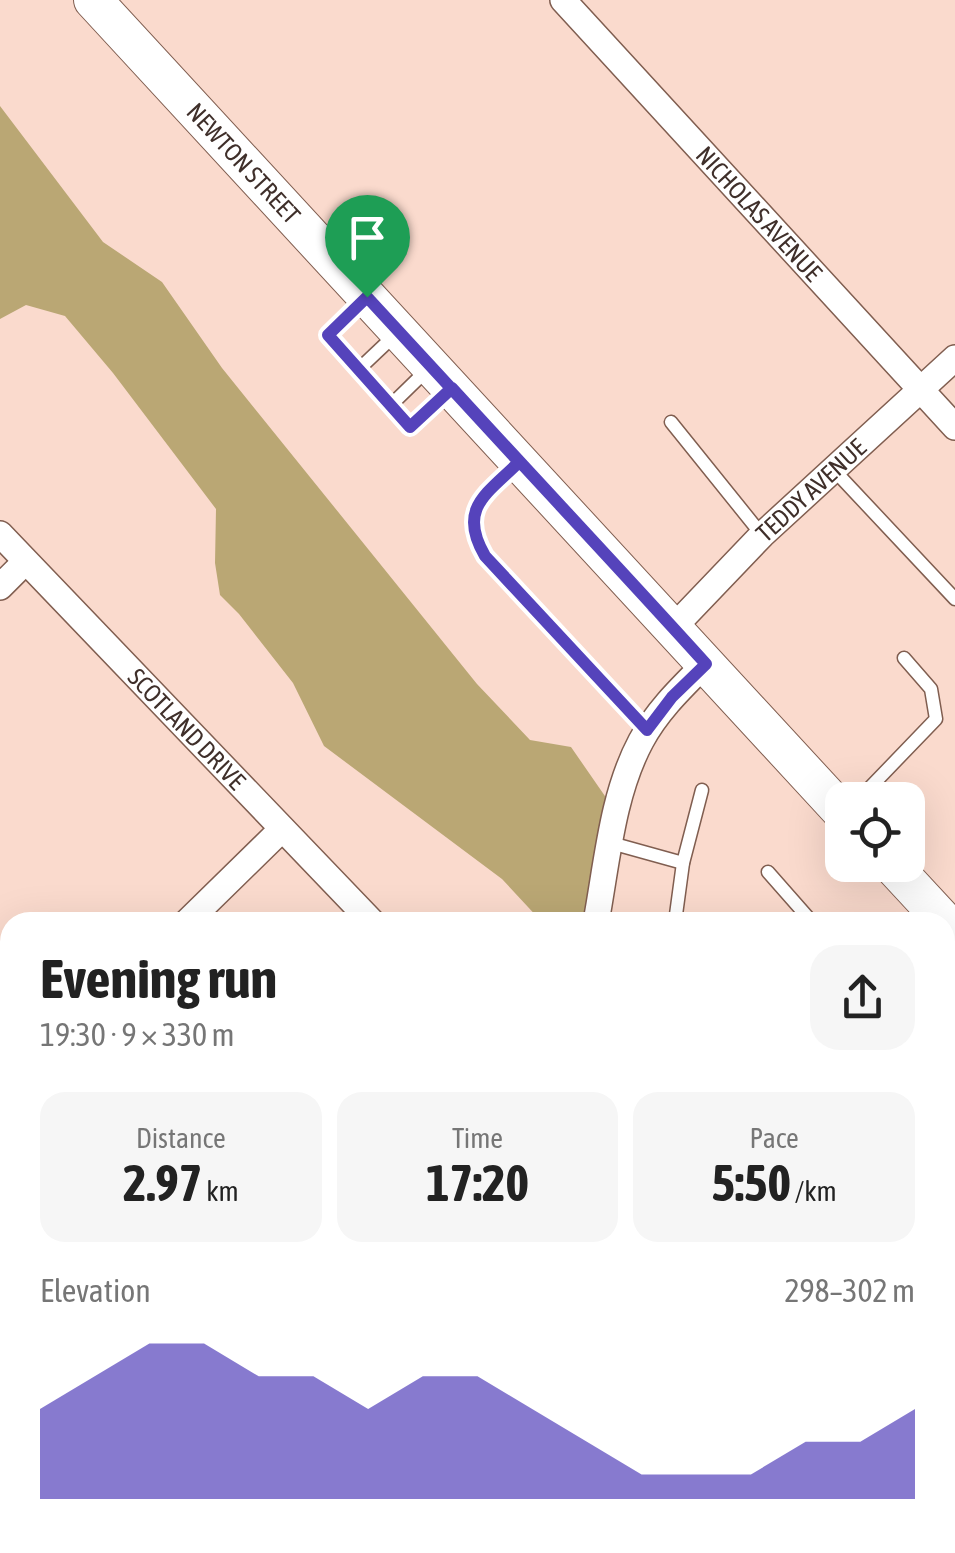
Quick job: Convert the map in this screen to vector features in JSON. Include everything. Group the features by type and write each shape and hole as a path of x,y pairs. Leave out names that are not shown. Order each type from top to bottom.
{"street":[{"name":"NEWTON STREET","path":"93,0 825,794"},
{"name":"NICHOLAS AVENUE","path":"563,0 955,427"},
{"name":"TEDDY AVENUE","path":"673,628 762,536 955,358"},
{"name":"SCOTLAND DRIVE","path":"0,534 362,912"},
{"path":"0,588 26,562"},
{"path":"598,912 618,804 632,759 647,730 672,697 706,664"},
{"path":"197,912 282,829"},
{"path":"908,882 935,912"}],"lane":[{"path":"367,297 328,335 410,427 442,377"},
{"path":"358,369 399,332"},
{"path":"390,405 442,377"},
{"path":"671,422 762,536"},
{"path":"519,462 474,512 475,539 485,556 647,730"},
{"path":"833,470 952,589"},
{"path":"876,782 936,720 931,689 904,658"},
{"path":"676,912 683,863 702,790"},
{"path":"611,843 683,863"},
{"path":"768,872 803,912"}],"shaded area":[{"path":"0,106 103,242 162,282 222,368 477,684 530,740 571,747 607,799 588,912 533,912 502,879 324,746 293,683 220,595 215,563 216,509 113,373 65,316 26,305 0,319"}],"route":[{"path":"367,297 328,335 410,427 452,388 706,664 672,697 647,730 485,556 475,539 474,512 519,462 431,366 367,297"}]}
